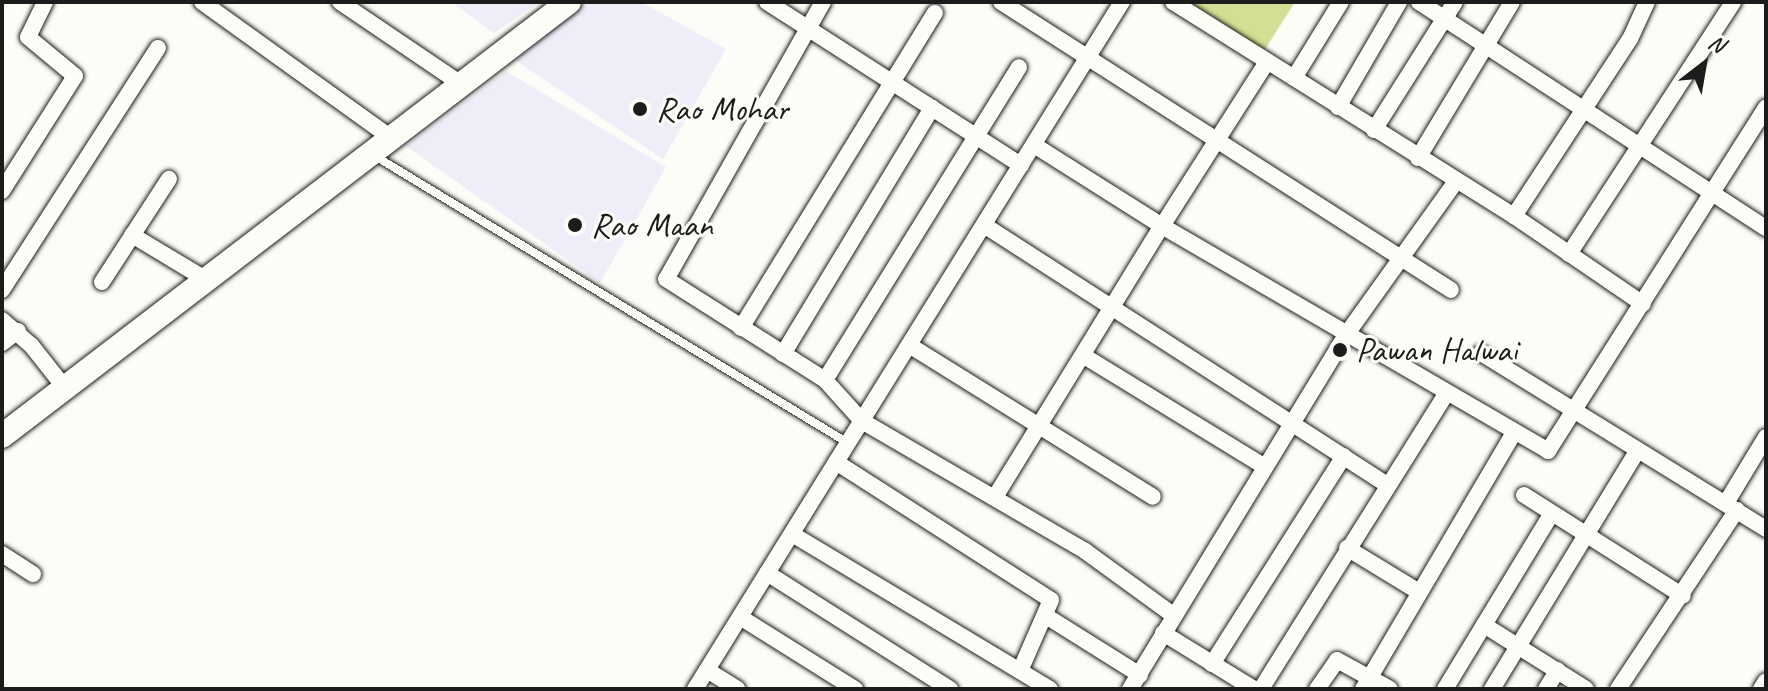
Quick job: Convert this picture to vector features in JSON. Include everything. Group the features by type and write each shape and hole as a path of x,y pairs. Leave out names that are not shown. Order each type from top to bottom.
{"street":[{"path":"2,191 75,76 28,37 45,2"},
{"path":"202,2 391,138"},
{"path":"340,2 461,84"},
{"path":"2,436 569,2"},
{"path":"767,2 1021,165"},
{"path":"823,2 666,279 825,380 862,421 1085,551 1173,615"},
{"path":"1001,2 1451,290"},
{"path":"1028,2 1032,21"},
{"path":"695,689 1122,2"},
{"path":"1173,2 1455,183 1514,216 1643,304"},
{"path":"1294,78 1341,2"},
{"path":"1338,107 1399,2"},
{"path":"1419,2 1583,105 1709,194 1766,228"},
{"path":"1374,130 1455,2"},
{"path":"1418,158 1512,2"},
{"path":"1514,216 1583,105 1630,39 1647,2"},
{"path":"1569,254 1733,2"},
{"path":"741,328 935,13"},
{"path":"2,290 158,48"},
{"path":"995,497 1267,62"},
{"path":"825,380 1019,67"},
{"path":"1034,145 1162,226 1546,452 1766,107"},
{"path":"783,354 932,108"},
{"path":"102,282 169,179"},
{"path":"1046,616 1135,682 1346,335 1455,183"},
{"path":"984,225 1388,485"},
{"path":"132,235 207,280"},
{"path":"2,320 18,331 65,388"},
{"path":"2,343 18,331"},
{"path":"909,345 1153,497"},
{"path":"1481,353 1766,529"},
{"path":"1084,356 1265,467"},
{"path":"1261,689 1447,392"},
{"path":"1367,683 1514,433"},
{"path":"1618,689 1683,596 1766,437"},
{"path":"1492,689 1638,450"},
{"path":"1212,664 1344,456"},
{"path":"836,462 1047,596 1052,605 1020,671"},
{"path":"1524,495 1585,538 1683,596"},
{"path":"1445,689 1551,515"},
{"path":"792,534 1050,689"},
{"path":"1347,548 1419,592"},
{"path":"2,554 33,574"},
{"path":"767,573 950,689"},
{"path":"740,617 855,689"},
{"path":"1484,625 1586,689"},
{"path":"1163,633 1254,689"},
{"path":"1317,689 1334,660 1367,683 1390,689"},
{"path":"707,670 737,689"},
{"path":"1546,689 1558,670"},
{"path":"1761,689 1766,681"}],"lane":[{"path":"371,154 848,443"}],"shaded area":[{"path":"451,2 540,2 494,33"},
{"name":"Rao Mohar","path":"587,2 641,2 726,49 663,159 515,60"},
{"name":"Rao Maan","path":"506,71 666,167 600,283 406,146"}],"green space":[{"path":"1160,2 1295,2 1257,62"}],"place":[{"name":"Rao Mohar","path":"640,109"},
{"name":"Rao Maan","path":"575,225"},
{"name":"Pawan Halwai","path":"1340,350"}]}
